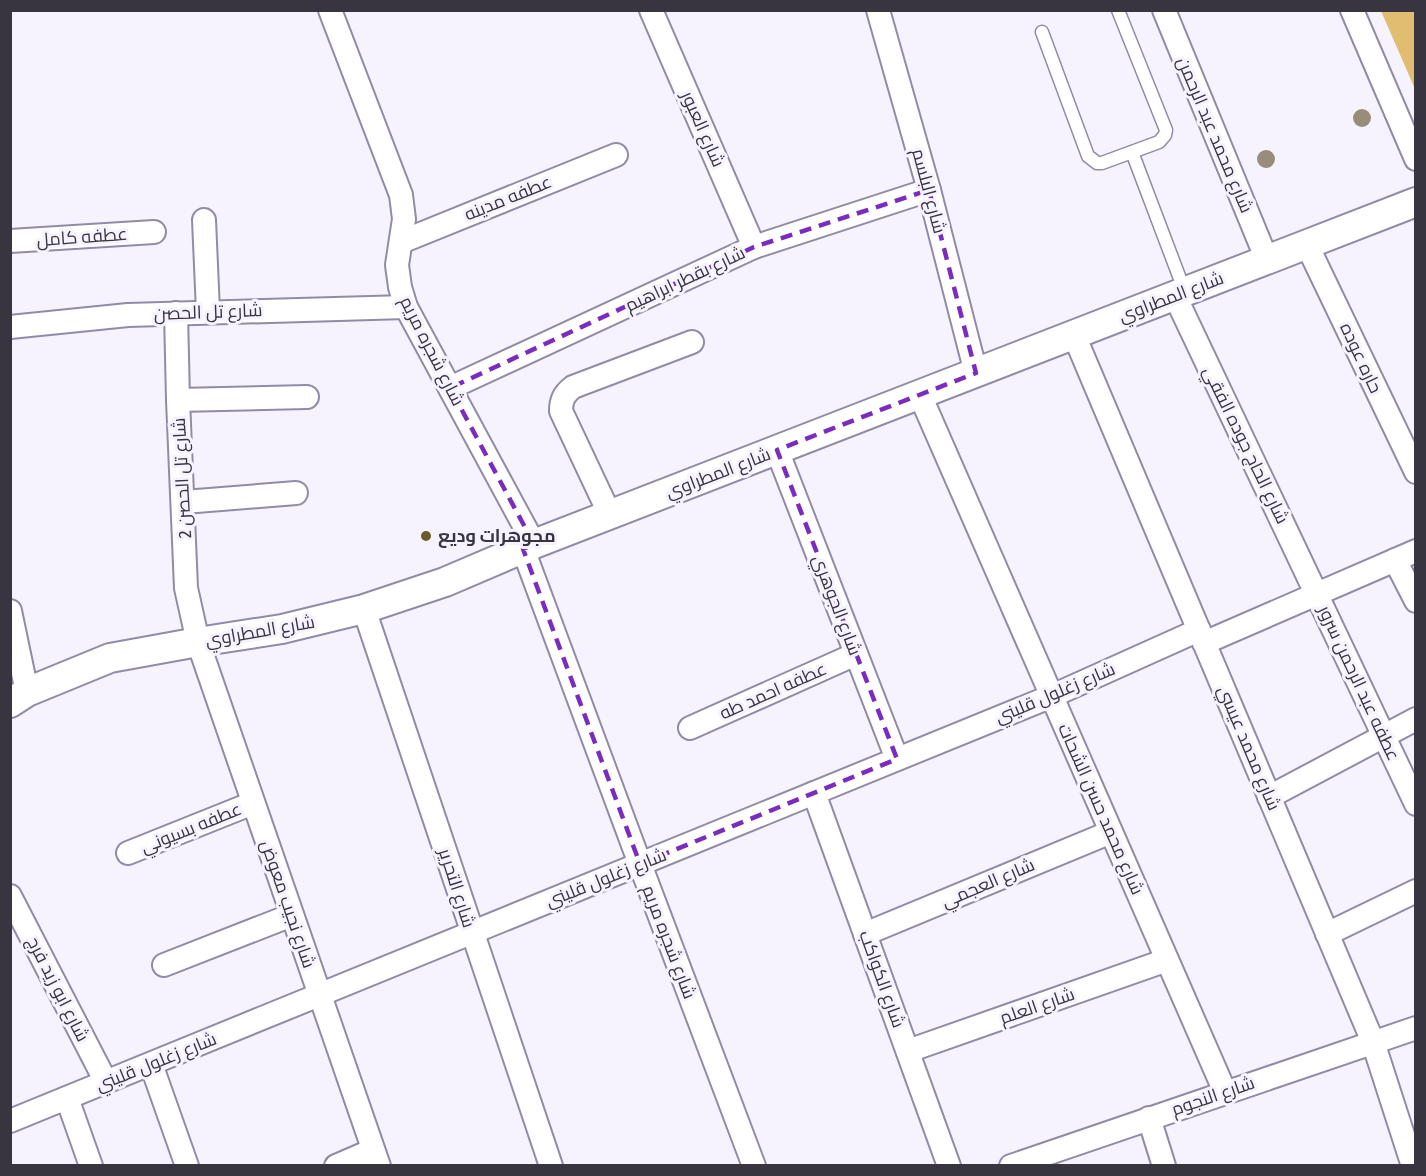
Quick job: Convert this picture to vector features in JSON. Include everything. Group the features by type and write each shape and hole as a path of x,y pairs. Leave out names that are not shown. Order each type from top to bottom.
{"street":[{"name":"شارع شجره مريم","path":"330,10 401,195 404,219 397,265 406,307 450,388 529,547 640,864 754,1166"},
{"name":"شارع العبور","path":"651,10 754,247"},
{"name":"شارع البلسم","path":"879,10 929,190 976,373"},
{"name":"شارع محمد عبد الرحمن","path":"1164,10 1267,260"},
{"path":"1352,10 1416,159"},
{"name":"عطفه مدينه","path":"401,242 616,154"},
{"name":"شارع بقطر ابراهيم","path":"450,388 754,247 929,190"},
{"name":"شارع المطراوي","path":"19,698 110,658 282,629 364,609 445,582 610,515 1416,202"},
{"path":"204,220 208,311"},
{"name":"عطفه كامل","path":"10,241 154,232"},
{"name":"حاره عوده","path":"1307,244 1416,472"},
{"name":"شارع الحاج جوده الفقي","path":"1180,294 1317,594"},
{"name":"شارع تل الحصن","path":"10,327 128,315 406,307"},
{"name":"شارع تل الحصن 2","path":"177,313 178,400 186,588 198,642"},
{"name":"شارع محمد عيسي","path":"1074,335 1373,1042 1410,1165"},
{"path":"610,515 561,411 561,401 565,393 573,387 692,342"},
{"name":"شارع محمد حسن الشحات","path":"920,395 1225,1092"},
{"path":"178,400 307,397"},
{"name":"شارع الجوهري","path":"777,450 897,759"},
{"path":"184,502 296,493"},
{"path":"1405,556 1416,601"},
{"name":"شارع زغلول قليني","path":"10,1121 1052,696 1317,594 1405,556"},
{"name":"عطفه عبد الرحمن سرور","path":"1317,594 1416,804"},
{"name":"شارع التحرير","path":"364,609 551,1166"},
{"path":"10,611 19,698"},
{"name":"شارع نجيب معوض","path":"198,642 376,1158"},
{"name":"عطفه احمد طه","path":"690,728 856,654"},
{"path":"1269,796 1416,718"},
{"name":"شارع الكواكب","path":"814,793 949,1166"},
{"name":"عطفه بسيوني","path":"128,853 253,803"},
{"name":"شارع العجمي","path":"865,934 1111,832"},
{"path":"1327,934 1416,891"},
{"name":"شارع ابو زيد فرج","path":"10,896 106,1082"},
{"path":"164,965 291,915"},
{"name":"شارع العلم","path":"908,1051 1167,960"},
{"name":"شارع النجوم","path":"1011,1166 1416,1028"},
{"path":"151,1064 187,1166"},
{"path":"67,1098 91,1166"},
{"path":"1149,1118 1164,1166"},
{"path":"336,1166 376,1158"}],"lane":[{"path":"1042,32 1088,156 1102,163 1159,142 1166,130 1118,10"},
{"path":"1132,152 1180,294"}],"highlighted area":[{"path":"929,190 976,373 777,450 897,759 640,864 523,549 534,544 450,388 754,247"}],"shaded area":[{"path":"1381,11 1415,11 1415,89"}],"place":[{"name":"مجوهرات وديع","path":"426,536"}]}
